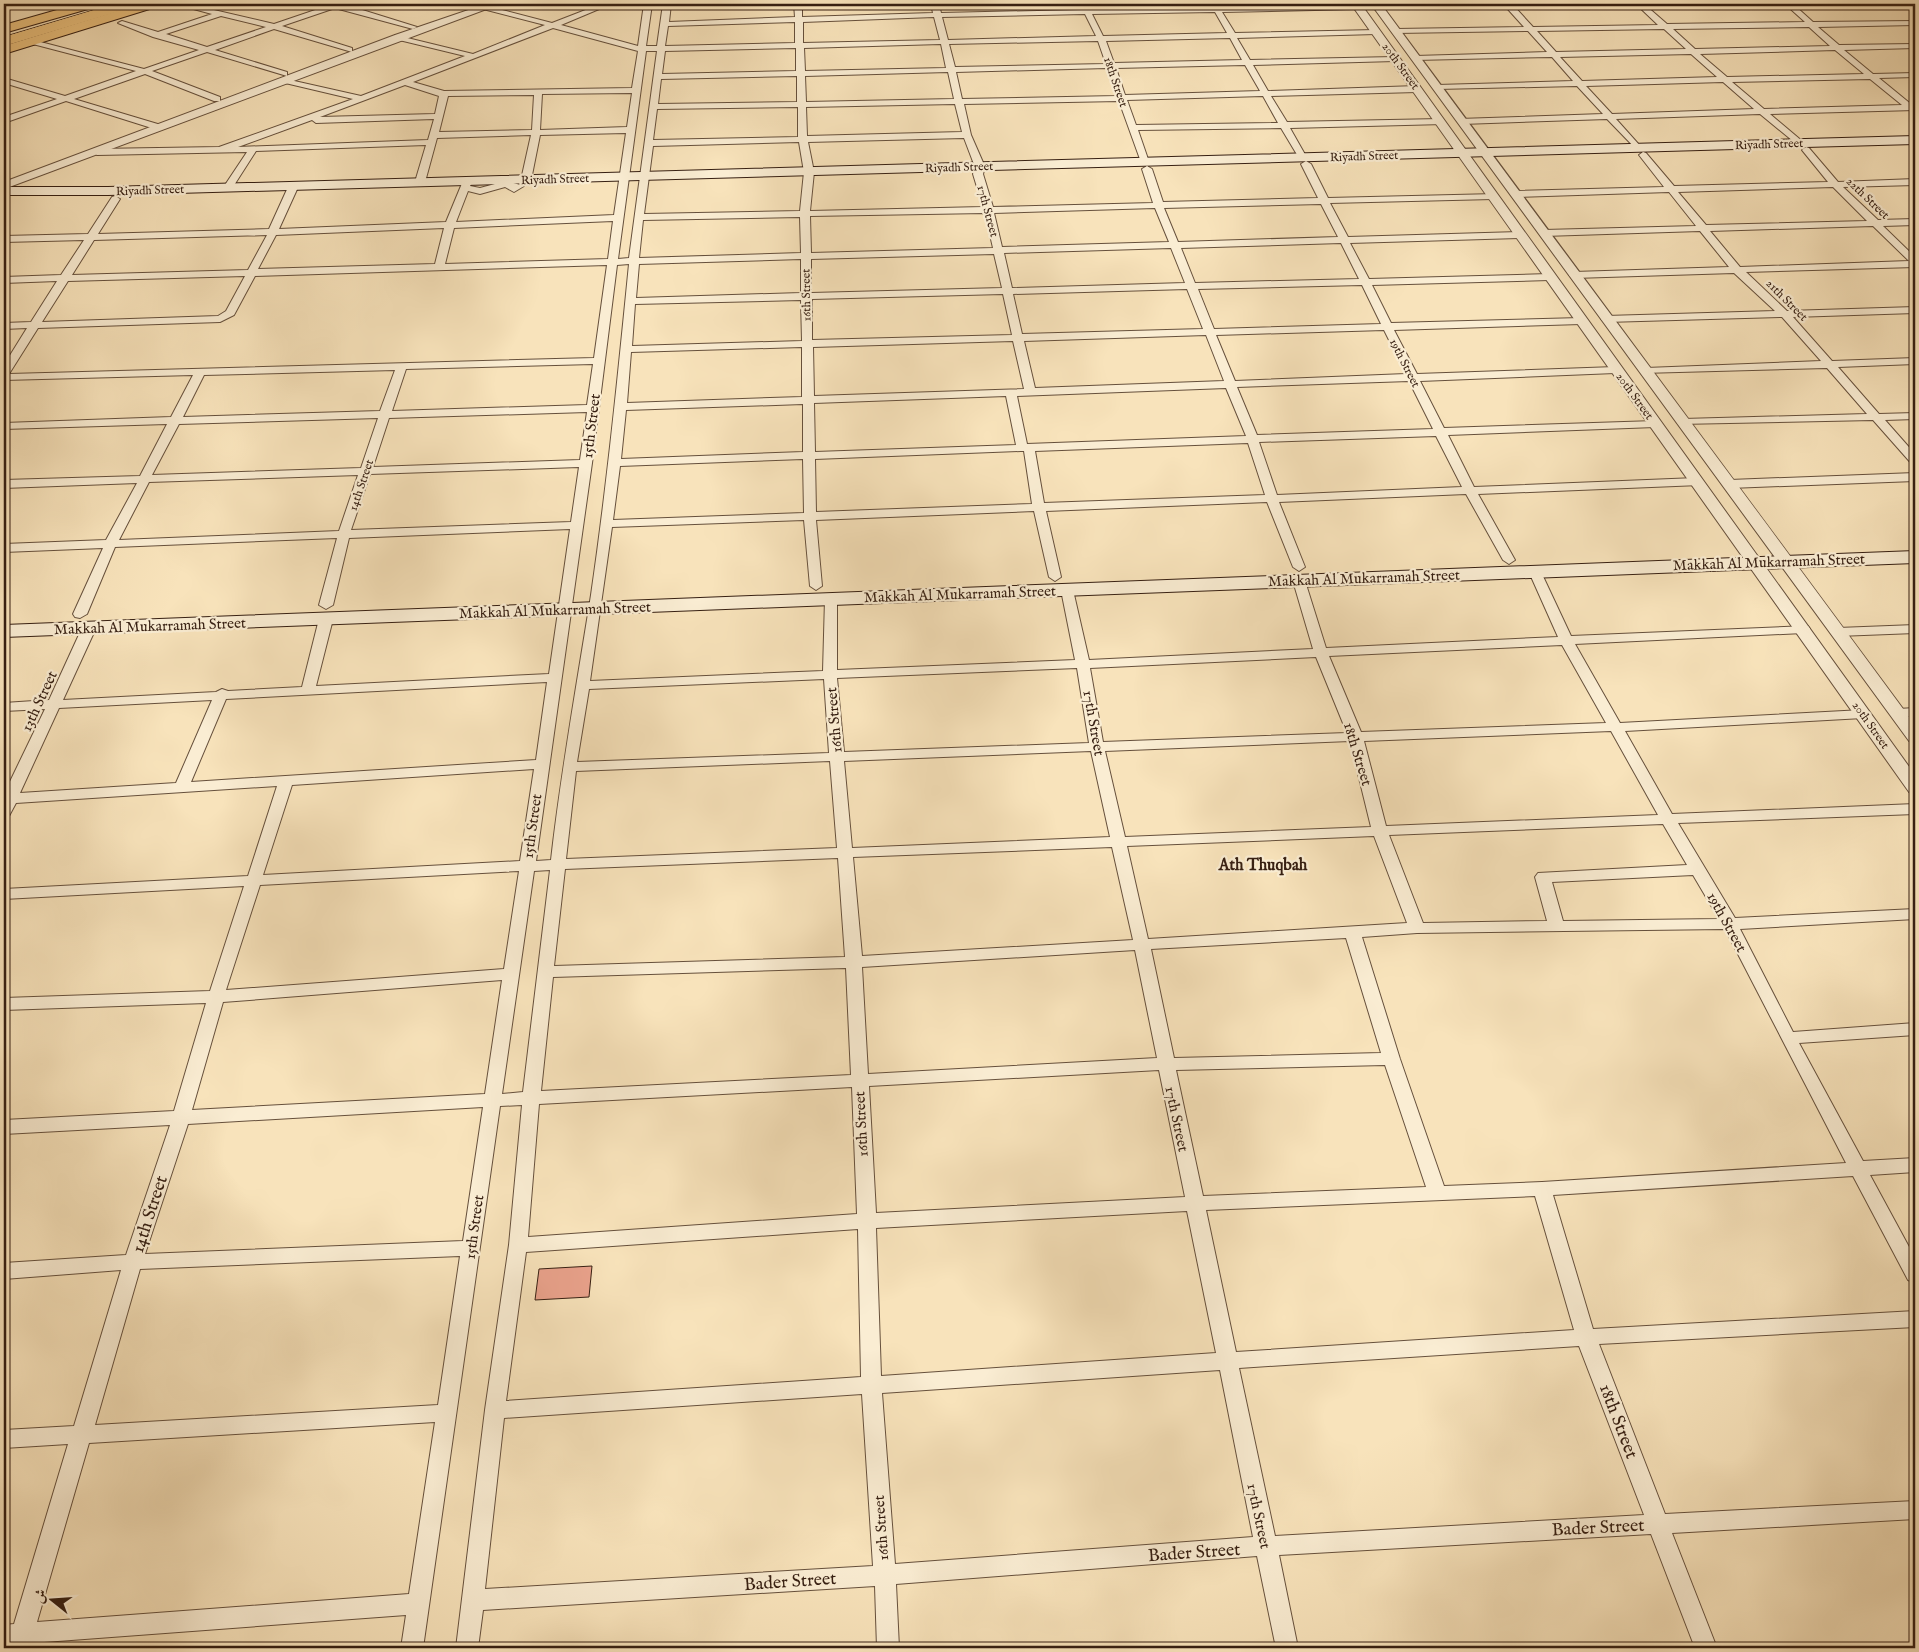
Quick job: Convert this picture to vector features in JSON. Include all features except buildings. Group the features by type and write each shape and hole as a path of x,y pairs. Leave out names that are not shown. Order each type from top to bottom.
{"highway":[{"path":"4,33 98,4"},
{"path":"4,42 128,4"}],"main road":[{"path":"4,27 74,4"},
{"path":"4,27 92,4"},
{"path":"4,50 145,4"},
{"path":"32,41 152,4"},
{"name":"Riyadh Street","path":"4,191 108,192 228,188 292,189 518,184 1802,147 1915,140"},
{"name":"Riyadh Street","path":"1802,147 1915,147"},
{"name":"Riyadh Street","path":"4,200 115,199 420,182 494,187 518,184"},
{"name":"Makkah Al Mukarramah Street","path":"1783,555 1915,543"},
{"name":"Makkah Al Mukarramah Street","path":"4,631 85,621 596,602 830,599 1061,584 1299,574 1509,560 1783,555 1915,557"},
{"name":"Makkah Al Mukarramah Street","path":"1299,574 1535,572 1752,556"},
{"name":"Makkah Al Mukarramah Street","path":"596,602 816,586 1061,584"},
{"name":"Makkah Al Mukarramah Street","path":"4,617 85,621"}],"street":[{"path":"179,4 273,26 349,50"},
{"path":"4,120 335,4 413,27"},
{"path":"4,186 98,152 153,125 217,99 284,77 349,50 475,4"},
{"path":"220,150 307,120 359,98 607,4"},
{"name":"15th Street","path":"412,1648 586,464 648,4"},
{"name":"15th Street","path":"467,1648 494,1410 518,1245 531,1099 569,767 596,602 615,463 639,217 659,77 667,4"},
{"name":"16th Street","path":"798,4 803,140 809,175 805,213 806,297 810,516 816,586"},
{"name":"17th Street","path":"934,4 967,135 979,170 989,210 1016,339 1030,391"},
{"name":"18th Street","path":"1084,4 1086,13 1102,39 1159,206 1253,440 1299,574 1321,653 1356,737 1380,831 1417,928"},
{"path":"1377,5 1503,4"},
{"name":"21th Street","path":"1508,4 1610,115 1738,270 1787,316 1915,460"},
{"name":"22th Street","path":"1640,4 1802,147 1836,185 1915,262"},
{"path":"1789,4 1837,48 1913,108"},
{"path":"4,179 284,77 491,5 553,25 641,49 1376,32"},
{"name":"20th Street","path":"1377,5 1915,737"},
{"path":"665,24 937,15 1086,13 1215,6 1357,6"},
{"name":"19th Street","path":"1215,6 1304,161 1342,240 1470,491 1509,560"},
{"name":"20th Street","path":"1357,6 1466,157 1615,370 1752,556 1915,788"},
{"path":"156,35 220,14"},
{"path":"122,23 284,77 359,98"},
{"path":"1396,31 1915,24"},
{"path":"398,37 473,56"},
{"path":"32,41 144,71 217,99"},
{"path":"1415,58 1915,46"},
{"path":"659,77 1396,59"},
{"path":"1437,87 1915,75"},
{"path":"4,80 153,125"},
{"path":"404,82 443,94 636,90"},
{"path":"654,107 1121,98 1417,88"},
{"path":"518,184 536,132 538,92"},
{"path":"420,182 439,116 443,94"},
{"path":"1462,121 1610,115 1913,108"},
{"path":"307,120 439,116"},
{"path":"1132,128 1441,122"},
{"path":"98,152 253,149 536,132 630,130"},
{"path":"650,143 967,135"},
{"path":"228,188 253,149"},
{"path":"1516,194 1915,182"},
{"path":"440,266 450,225 466,185"},
{"path":"4,326 220,319 230,313 273,232 292,189"},
{"path":"639,217 1159,206 1493,196"},
{"path":"4,375 67,278 90,237 115,199"},
{"path":"4,239 273,232 619,218"},
{"path":"1544,233 1915,222"},
{"path":"4,280 635,259 1520,235"},
{"path":"1574,275 1915,262"},
{"path":"631,302 1549,277"},
{"path":"1606,319 1787,316 1915,310"},
{"path":"626,350 1210,334 1580,321"},
{"path":"4,375 200,373 600,361"},
{"path":"1646,371 1915,361"},
{"name":"14th Street","path":"308,690 344,534 401,367"},
{"path":"621,407 1615,370"},
{"name":"13th Street","path":"4,813 7,799 56,704 112,543 200,373"},
{"name":"17th Street","path":"1011,392 1039,507 1083,664 1097,746 1142,946 1287,1648"},
{"path":"4,426 176,419 593,408"},
{"path":"1683,422 1915,416"},
{"path":"615,463 1655,424"},
{"path":"4,484 586,464"},
{"path":"1730,484 1915,477"},
{"path":"606,524 1696,482"},
{"path":"4,548 577,525"},
{"name":"19th Street","path":"1535,572 1567,641 1668,820 1730,924 1788,1038 1915,1275"},
{"name":"16th Street","path":"830,599 830,674 854,962 858,1083 867,1221 871,1385 885,1575 888,1648"},
{"path":"583,685 1083,664 1803,629"},
{"path":"1838,632 1915,629"},
{"path":"4,706 554,678"},
{"path":"182,787 222,694"},
{"path":"1898,712 1915,712"},
{"path":"569,767 1616,727 1863,714"},
{"path":"7,799 541,764"},
{"name":"14th Street","path":"14,1639 82,1435 133,1262 181,1119 216,997 286,782"},
{"path":"4,894 526,866 1915,809"},
{"path":"1556,926 1544,877 1697,870"},
{"path":"546,972 854,962 1417,928 1730,924 1915,914"},
{"path":"1353,933 1391,1059 1437,1193"},
{"path":"4,1004 216,997 511,974"},
{"path":"1788,1038 1915,1029"},
{"path":"4,1127 858,1083 1165,1064 1391,1059"},
{"path":"518,1245 867,1221 1196,1203 1542,1190 1915,1165"},
{"name":"18th Street","path":"1542,1190 1586,1337 1706,1648"},
{"path":"4,1271 133,1262 471,1248"},
{"path":"494,1410 1586,1337 1915,1319"},
{"path":"4,1439 446,1413"},
{"name":"Bader Street","path":"472,1600 885,1575 1266,1546 1915,1510"},
{"path":"14,1639 418,1604"}],"district":[{"name":"Ath Thuqbah","path":"1263,864"}]}
